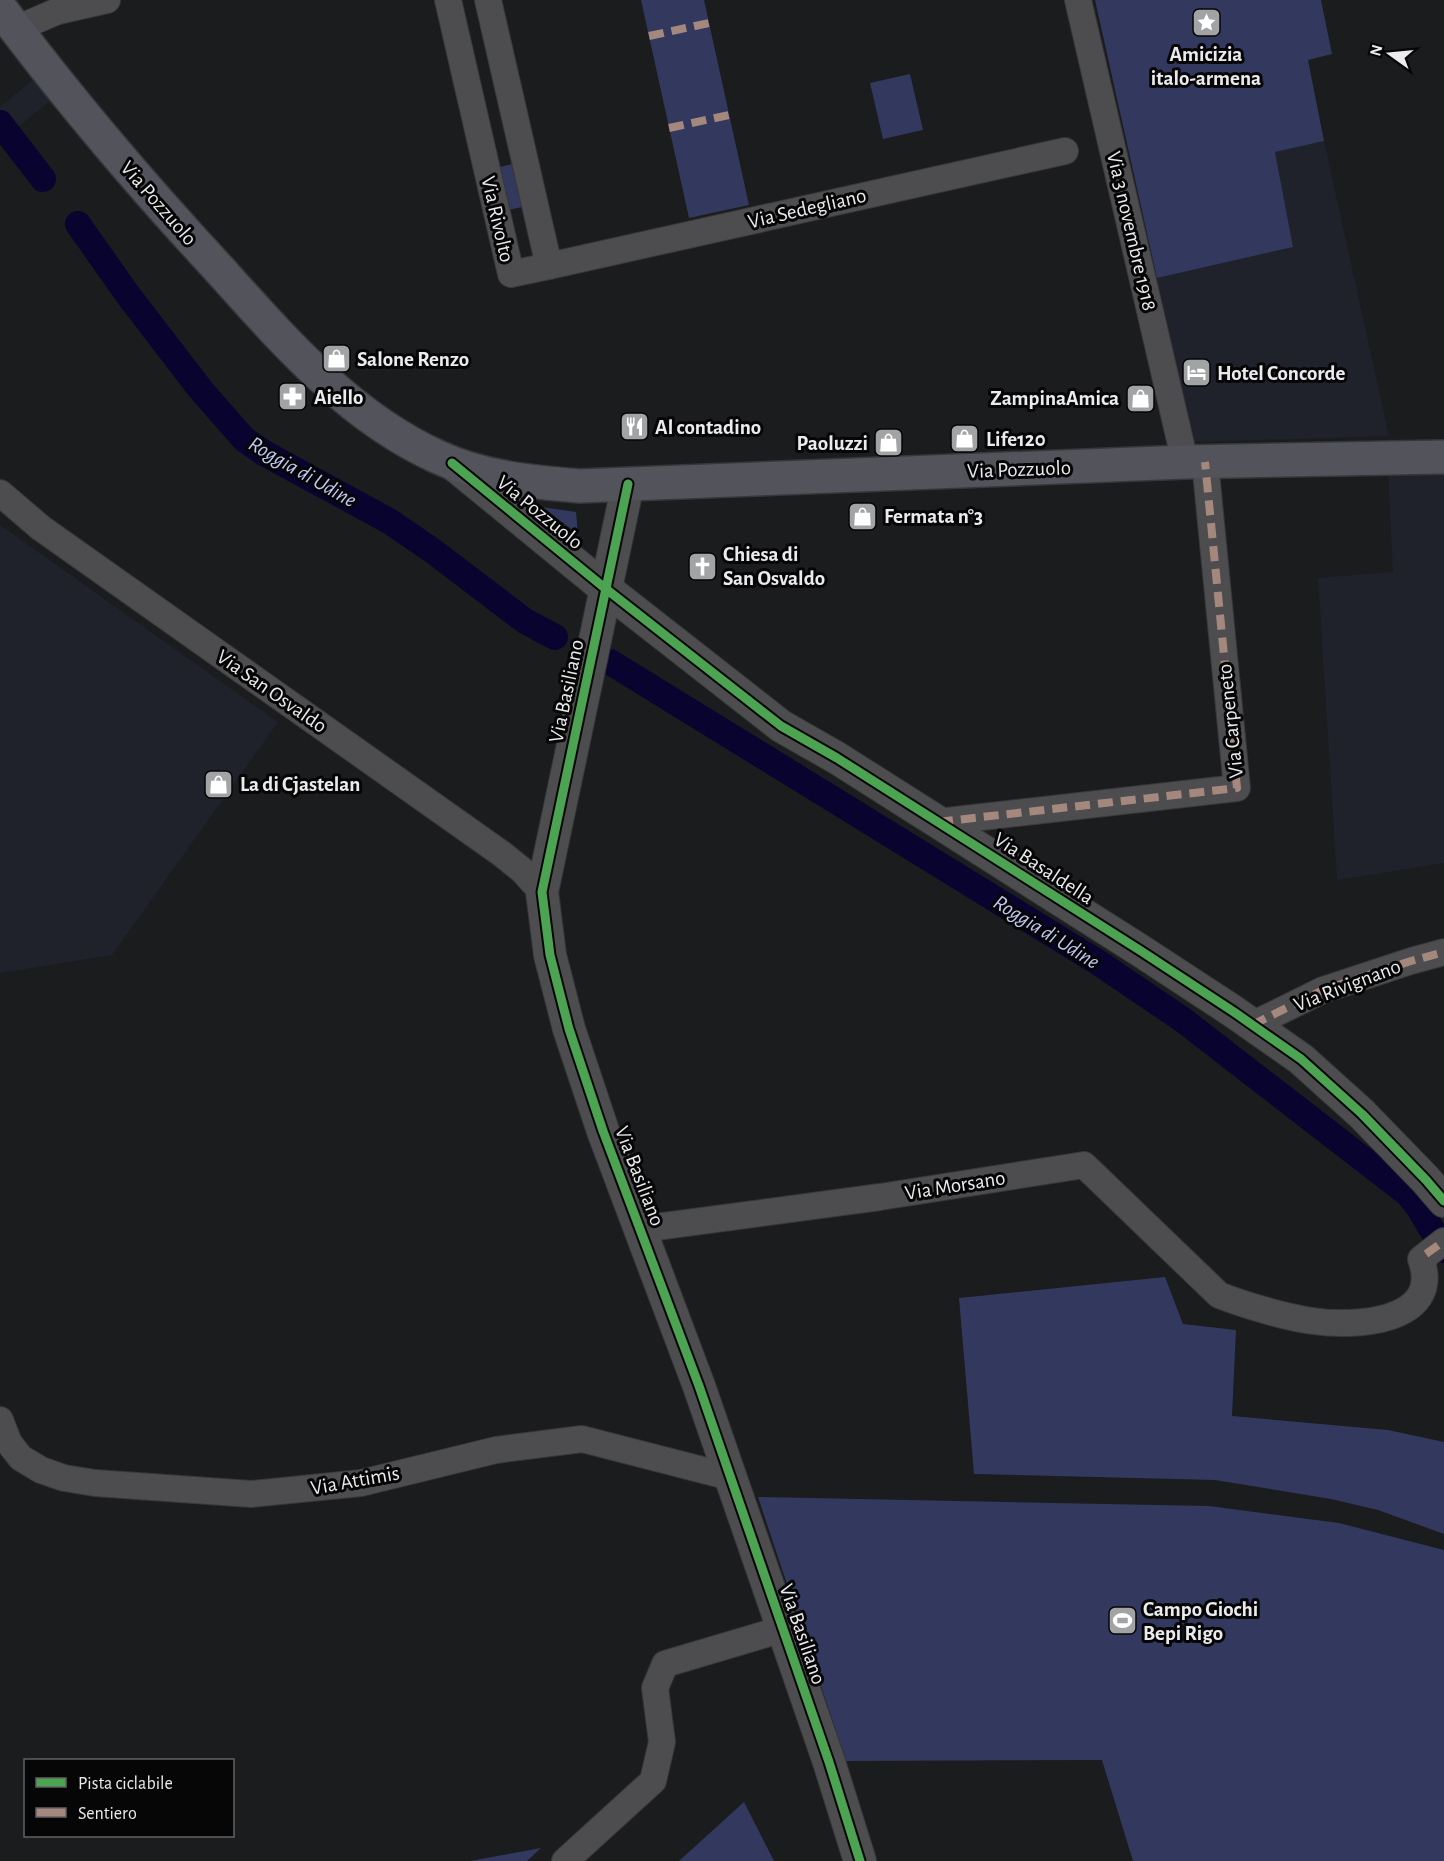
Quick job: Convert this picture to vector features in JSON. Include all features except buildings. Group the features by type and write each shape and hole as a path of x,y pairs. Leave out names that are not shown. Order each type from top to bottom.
{"main road":[{"name":"Via Pozzuolo","path":"8,18 134,175 270,325 329,384 359,409 409,442 452,463 495,476 528,482 580,486 1195,462 1444,457"}],"street":[{"path":"8,18 58,11 107,0"},
{"name":"Via Rivolto","path":"448,0 511,274 549,266 488,0"},
{"name":"Via 3 novembre 1918","path":"1078,0 1195,462"},
{"name":"Via Sedegliano","path":"549,266 1065,151"},
{"name":"Via Carpeneto","path":"938,822 1237,788 1195,462"},
{"name":"Via Pozzuolo","path":"452,463 606,589"},
{"name":"Via Basiliano","path":"628,484 542,892 550,955 569,1029 603,1131 699,1386 829,1762 860,1861"},
{"name":"Via San Osvaldo","path":"0,493 41,528 502,854 542,892"},
{"name":"Via Basaldella","path":"606,589 782,726 837,758 1150,957 1301,1059 1362,1114 1444,1201"},
{"name":"Via Rivignano","path":"1252,1025 1323,990 1444,952"},
{"name":"Via Morsano","path":"641,1229 880,1197 1084,1165 1219,1295 1236,1302 1312,1321 1369,1322 1409,1314 1423,1306 1431,1297 1433,1284 1430,1271 1421,1259 1435,1248"},
{"name":"Via Attimis","path":"0,1420 9,1443 21,1458 41,1470 64,1478 106,1484 251,1494 361,1483 496,1450 582,1439 730,1478"},
{"name":"Via Basiliano","path":"565,1861 653,1781 662,1742 655,1688 665,1664 783,1629"}],"shaded area":[{"path":"641,0 704,0 749,205 689,218"},
{"path":"1095,0 1321,0 1332,54 1308,60 1324,141 1275,152 1293,247 1157,278"},
{"path":"910,74 923,130 883,139 870,83"},
{"path":"36,77 52,99 12,132 0,117 0,107"},
{"path":"1324,141 1389,436 1193,442 1157,278 1293,247 1275,152"},
{"path":"525,161 534,204 497,213 487,170"},
{"path":"1388,470 1444,470 1444,863 1337,880 1318,578 1393,572"},
{"path":"541,507 576,512 578,534"},
{"path":"0,525 278,722 112,955 0,973"},
{"path":"1165,1277 1183,1324 1236,1330 1232,1416 1388,1430 1444,1442 1444,1534 1378,1510 1331,1499 1215,1480 974,1474 959,1298"},
{"name":"Campo Giochi Bepi Rigo","path":"758,1497 1209,1506 1339,1523 1444,1550 1444,1861 1133,1861 1102,1760 846,1761"},
{"path":"744,1802 774,1861 679,1861"},
{"path":"541,1848 527,1861 470,1861"}],"waterway":[{"name":"Roggia di Udine","path":"0,123 43,179"},
{"name":"Roggia di Udine","path":"78,224 128,295 201,390 244,439 264,453 389,521 433,551 525,621 555,637"},
{"name":"Roggia di Udine","path":"610,662 1099,963 1183,1020 1408,1194 1444,1250"}],"marked path":[{"path":"649,36 709,23"},
{"path":"669,128 729,115"},
{"path":"938,822 1237,788 1205,462"},
{"path":"1252,1025 1323,990 1444,952"},
{"path":"1426,1254 1444,1241"}],"cycle path":[{"path":"452,463 606,589 781,726 837,758 1141,951 1301,1059 1362,1114 1444,1201"},
{"path":"628,484 542,892 550,955 569,1029 603,1131 699,1386 829,1762 860,1861"}],"place":[{"name":"Amicizia italo-armena","path":"1206,23"},
{"name":"Salone Renzo","path":"336,359"},
{"name":"Hotel Concorde","path":"1196,373"},
{"name":"Aiello","path":"293,397"},
{"name":"ZampinaAmica","path":"1140,398"},
{"name":"Al contadino","path":"634,427"},
{"name":"Life120","path":"965,439"},
{"name":"Paoluzzi","path":"889,443"},
{"name":"Fermata n°3","path":"863,516"},
{"name":"Chiesa di San Osvaldo","path":"702,566"},
{"name":"La di Cjastelan","path":"219,784"},
{"name":"Campo Giochi Bepi Rigo","path":"1122,1621"}]}
